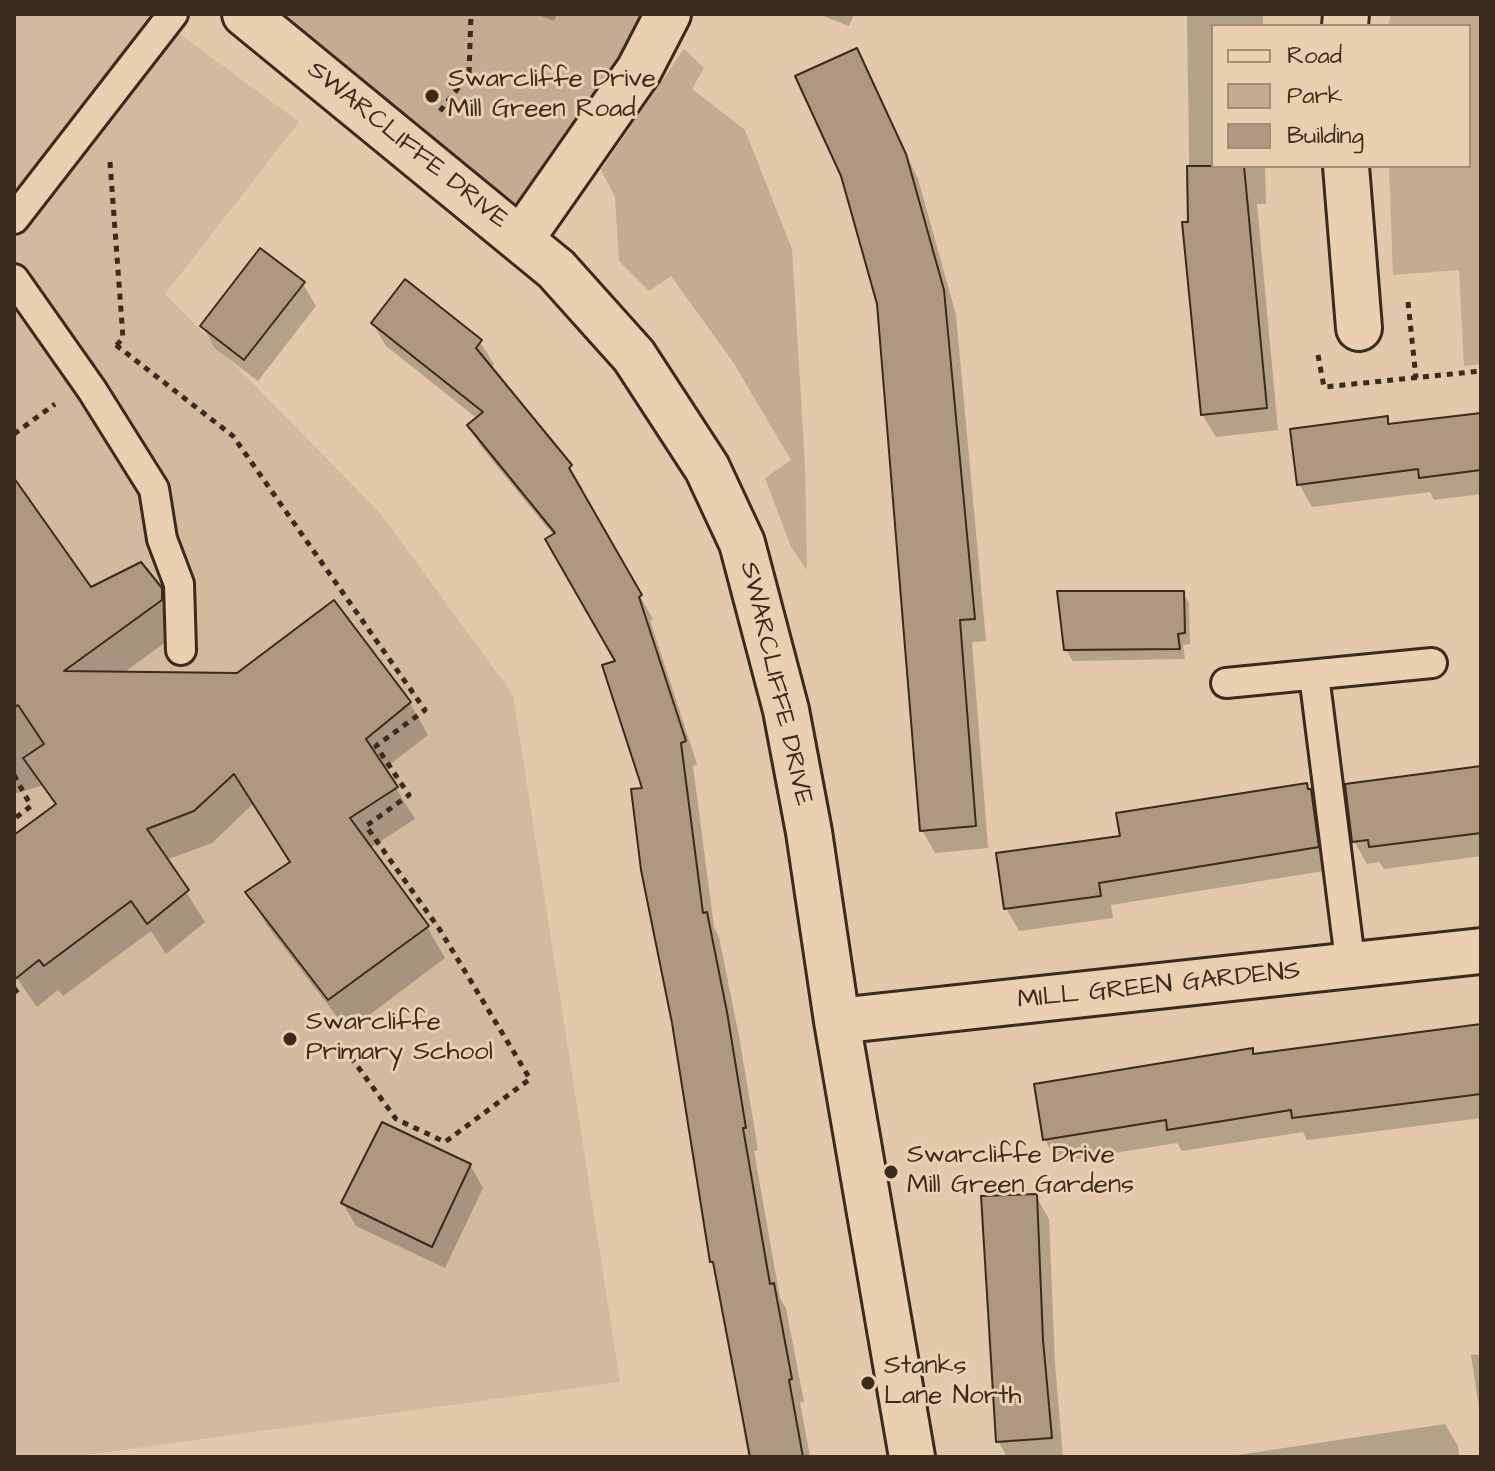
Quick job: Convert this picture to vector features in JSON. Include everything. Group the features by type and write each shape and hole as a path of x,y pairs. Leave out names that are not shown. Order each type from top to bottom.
{"street":[{"name":"SWARCLIFFE DRIVE","path":"245,14 556,269 634,356 707,468 742,543 786,710 809,832 837,1021 912,1457"},
{"path":"521,239 639,70 668,14"},
{"path":"1346,168 1359,328"},
{"name":"MILL GREEN GARDENS","path":"837,1021 1351,968 1481,951"}],"lane":[{"path":"14,219 173,14"},
{"path":"14,279 154,489 162,539 179,584 181,650"},
{"path":"1226,683 1432,663"},
{"path":"1314,675 1351,968"}],"path":[{"path":"411,149 469,74 471,14"},
{"path":"14,434 84,380 123,338 105,102"},
{"path":"116,345 233,436 425,710 376,746 409,795 366,826 440,930 530,1079 445,1142 396,1119 350,1056"},
{"path":"1416,378 1481,371"},
{"path":"14,775 31,806 14,819"},
{"path":"14,988 18,994"}],"shaded area":[{"name":"Swarcliffe Primary School","path":"14,14 153,14 299,122 165,294 381,514 513,695 620,1382 71,1457 14,1457"}],"green space":[{"path":"245,14 668,14 521,239"},
{"path":"1391,14 1481,14 1481,364 1464,366 1459,270 1393,275 1389,168 1471,168 1471,24 1388,24"},
{"path":"684,49 704,68 692,89 745,130 792,249 805,464 807,570 791,547 765,478 791,460 733,362 671,276 649,291 619,261 615,197 601,170"}],"building":[{"path":"857,48 906,154 944,290 975,619 960,620 976,826 920,831 877,304 841,176 795,76"},
{"path":"1187,166 1244,168 1267,408 1201,415 1182,222 1188,222"},
{"path":"260,248 305,282 244,360 200,326"},
{"path":"405,279 482,340 476,348 572,465 569,468 642,595 639,597 686,741 681,743 703,913 707,912 727,1012 746,1128 743,1128 770,1284 774,1283 792,1379 789,1380 803,1457 750,1457 713,1262 710,1262 672,1023 641,870 631,789 642,788 602,665 615,661 545,539 555,533 467,425 483,412 371,323"},
{"path":"1481,413 1481,470 1419,478 1418,469 1297,485 1290,429 1388,416 1388,424"},
{"path":"14,478 91,587 141,562 162,588 162,600 64,671 237,673 334,600 411,702 366,739 398,787 350,818 429,926 328,1000 245,892 290,862 234,774 194,811 147,829 189,890 147,924 131,901 44,966 39,960 14,980 14,835 56,804 23,758 44,744 18,705 14,708"},
{"path":"1057,591 1184,591 1185,633 1178,634 1180,649 1064,650"},
{"path":"1481,766 1481,833 1369,847 1368,840 1352,842 1345,784"},
{"path":"1307,783 1308,789 1311,789 1319,847 1099,883 1101,896 1004,909 996,853 1120,836 1116,813"},
{"path":"1481,1024 1481,1094 1292,1118 1291,1110 1167,1130 1166,1120 1043,1140 1034,1084 1253,1048 1253,1054"},
{"path":"382,1122 471,1164 432,1247 341,1203"},
{"path":"1037,1194 1043,1340 1052,1438 996,1442 981,1196"}],"place":[{"name":"Swarcliffe Drive Mill Green Road","path":"432,96"},
{"name":"Swarcliffe Primary School","path":"290,1039"},
{"name":"Swarcliffe Drive Mill Green Gardens","path":"891,1172"},
{"name":"Stanks Lane North","path":"868,1383"}]}
